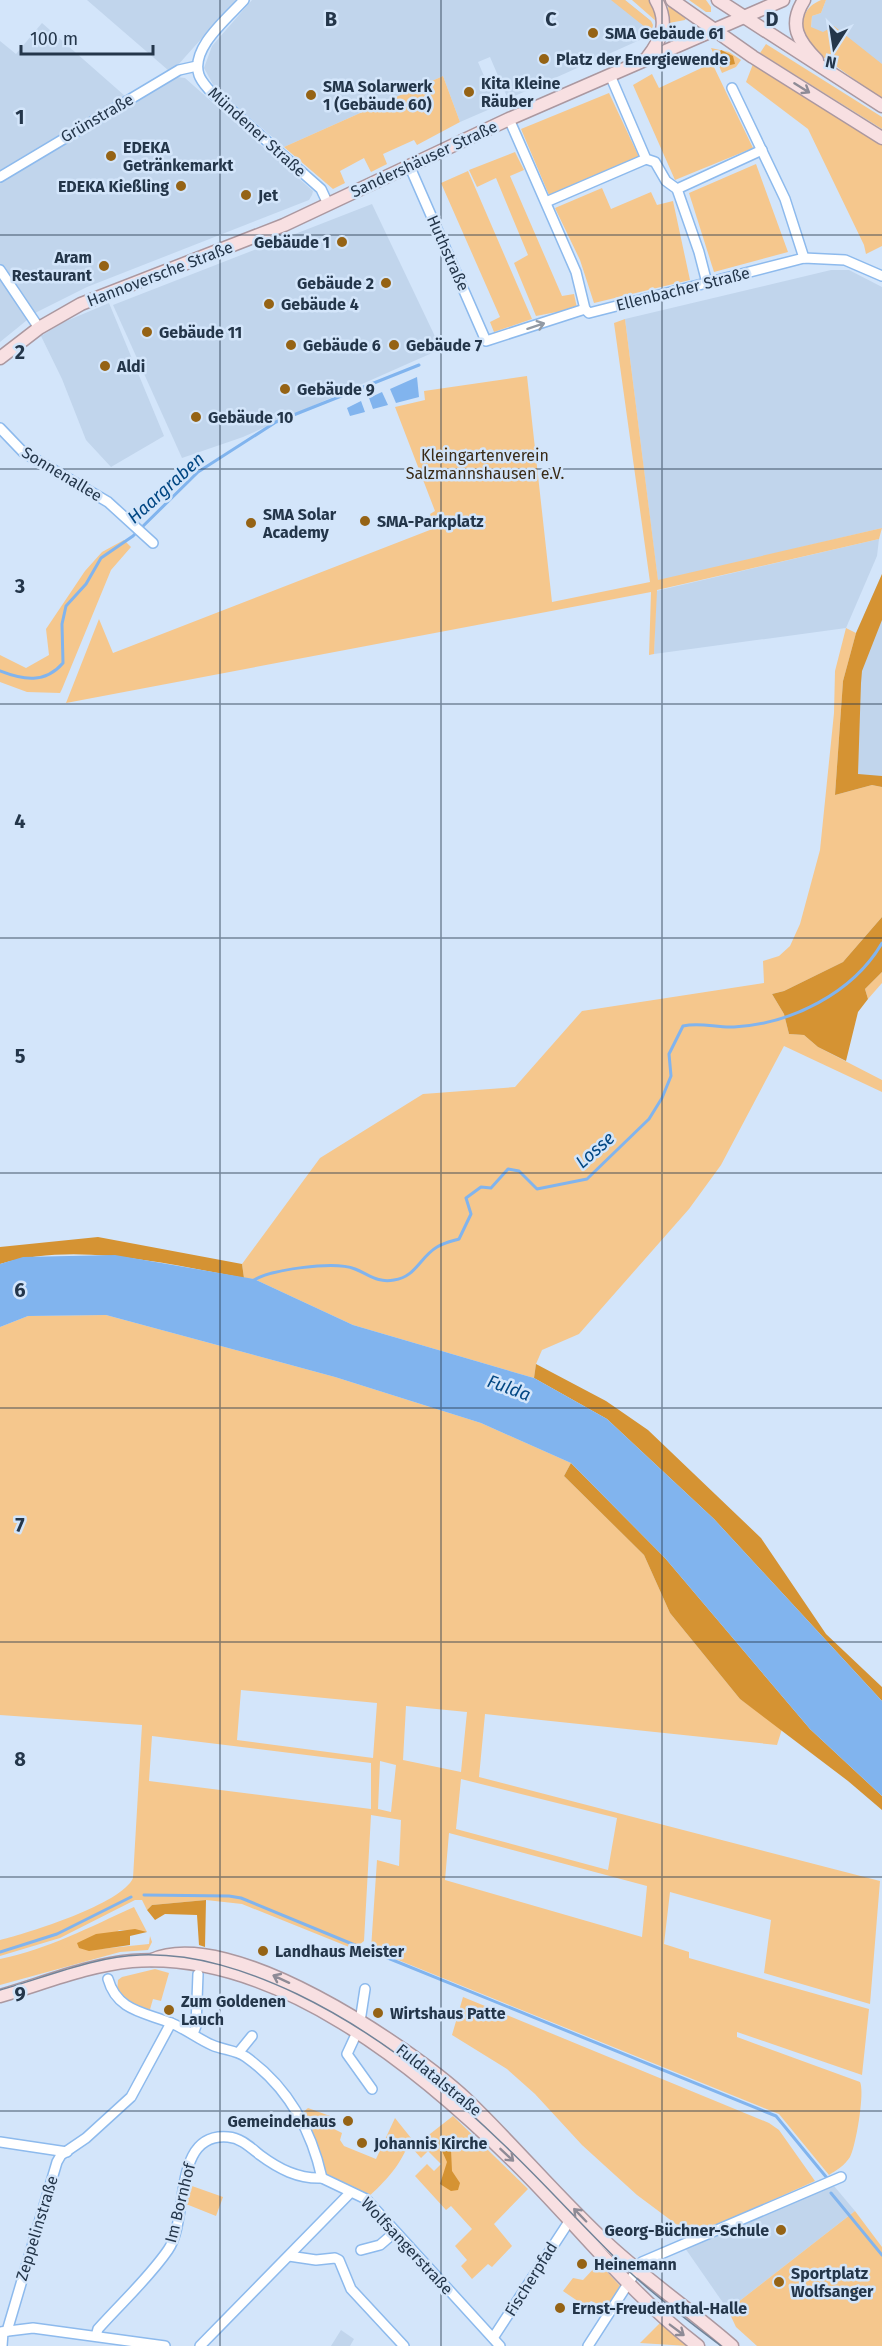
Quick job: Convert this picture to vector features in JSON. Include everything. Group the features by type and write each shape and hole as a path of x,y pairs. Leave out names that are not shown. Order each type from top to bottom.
{"main road":[{"path":"646,59 661,36 663,27 663,12 656,0"},
{"path":"672,0 713,30 882,138"},
{"path":"718,0 882,106"},
{"name":"Sandershäuser Straße","path":"328,204 510,119 783,0"},
{"path":"804,0 794,20 795,29 811,54 830,74"},
{"name":"Hannoversche Straße","path":"0,358 39,328 97,297 266,232 328,204"},
{"name":"Fuldatalstraße","path":"0,1996 94,1969 130,1961 150,1961 175,1953 234,1961 289,1983 359,2028 429,2068 465,2098 607,2243 732,2346"},
{"name":"Fuldatalstraße","path":"359,2028 490,2139 668,2323 698,2346"}],"street":[{"path":"197,66 204,46 244,0"},
{"name":"Grünstraße","path":"0,177 179,70 197,66"},
{"name":"Mündener Straße","path":"197,66 199,77 210,91 321,189 328,204"},
{"path":"610,75 646,159"},
{"path":"732,87 785,199 804,258"},
{"path":"510,119 576,272 585,309"},
{"path":"677,189 762,150"},
{"path":"546,202 646,159 655,162 666,181 677,189 699,252 707,283"},
{"name":"Huthstraße","path":"409,165 486,341"},
{"name":"Ellenbacher Straße","path":"486,341 585,309 589,313 804,258 845,260 882,276"},
{"path":"0,270 39,328"},
{"name":"Sonnenallee","path":"0,428 23,452 108,502 149,540"},
{"path":"193,2034 196,2026 198,1974"},
{"path":"108,1979 114,1995 123,2005 171,2023 212,2045 239,2052 263,2070 291,2099 302,2118 322,2178"},
{"path":"365,1989 359,2028 347,2058 372,2089"},
{"name":"Zeppelinstraße","path":"2,2346 3,2332 57,2162 61,2155 131,2097 171,2023"},
{"path":"239,2052 252,2036"},
{"name":"Im Bornhof","path":"96,2336 98,2329 168,2250 177,2227 188,2164 193,2153 208,2140 230,2137 241,2140 289,2173 322,2178"},
{"path":"0,2142 67,2152"},
{"path":"588,2346 642,2262 841,2177"},
{"name":"Wolfsangerstraße","path":"322,2178 366,2199 394,2233 497,2342"},
{"path":"200,2346 350,2193"},
{"name":"Fischerpfad","path":"497,2342 549,2250 570,2220"},
{"path":"361,2250 380,2245 394,2233"},
{"path":"289,2256 316,2260 335,2258 339,2260 351,2289 404,2346"},
{"path":"3,2332 33,2328 165,2346"}],"shaded area":[{"path":"87,0 236,0 177,66 168,70"},
{"path":"252,0 625,0 651,21 653,30 642,39 508,99 490,57 478,62 497,106 460,122 443,76 284,147 215,88 204,68 212,46"},
{"path":"826,0 882,0 882,64 811,28 812,16 821,13"},
{"path":"42,23 125,96 127,104 177,77 185,78 313,191 309,200 87,287 37,312 0,342 0,41 16,54"},
{"path":"721,50 733,56 735,64 720,67 719,53"},
{"path":"372,204 441,349 243,437 182,458 113,305"},
{"path":"831,270 849,270 882,287 882,528 658,581 625,319"},
{"path":"109,303 164,436 111,467 86,440 62,379 41,336 64,322"},
{"path":"879,539 877,556 846,628 654,654 656,591"},
{"path":"882,574 882,787 872,785 835,795 856,633"},
{"path":"882,574 882,620 862,671 858,774 882,776 882,787 872,785 835,795 843,681 856,633"},
{"path":"882,917 882,972 865,989 868,999 858,1012 846,1061 818,1047 804,1035 789,1034 784,1014 772,994 784,991 843,962"},
{"path":"98,1237 242,1264 244,1278 153,1261 91,1255 29,1257 0,1264 0,1247"},
{"path":"536,1364 606,1401 648,1430 761,1538 826,1634 882,1687 882,1701 714,1519 607,1419 534,1378"},
{"path":"571,1463 665,1558 810,1729 882,1796 882,1810 848,1781 740,1699 670,1613 644,1555 564,1476"},
{"path":"206,1900 205,1947 199,1945 197,1915 165,1914 155,1920 147,1910 152,1905"},
{"path":"135,1929 147,1932 130,1936 130,1945 89,1951 79,1948 77,1943 96,1934"},
{"path":"440,2139 445,2139 451,2150 452,2171 460,2183 458,2190 451,2191 440,2184 447,2162 438,2142"},
{"name":"Georg-Büchner-Schule","path":"834,2186 855,2211 728,2310 685,2248"},
{"path":"341,2330 354,2339 350,2346 331,2346"}],"green space":[{"path":"611,0 625,0 651,21 653,25 651,34 646,37 648,31 645,27"},
{"path":"632,0 650,0 658,12 657,22"},
{"path":"689,0 706,0 711,7 711,12 706,12"},
{"path":"821,0 826,0 821,13 812,16 811,27 823,32 834,26 882,64 882,99 816,52 803,37 807,10"},
{"path":"668,5 686,18 685,20 669,23"},
{"path":"766,44 882,117 882,129 760,53"},
{"path":"711,48 729,52 741,60 736,67 722,73"},
{"path":"712,63 753,148 675,180 633,85 652,74 659,88"},
{"path":"753,64 882,145 882,246 866,254 864,245 808,129 746,82"},
{"path":"443,76 460,122 417,145 414,140 383,154 387,164 371,172 364,158 340,171 345,183 333,189 284,147"},
{"path":"609,93 639,157 549,195 521,129"},
{"path":"515,152 524,170 510,176 562,296 574,294 577,308 536,316 514,263 528,255 496,178 477,187 469,170"},
{"path":"756,164 788,252 714,272 689,193"},
{"path":"468,171 532,319 494,332 490,322 500,317 441,183"},
{"path":"602,188 611,209 651,192 657,205 673,201 690,280 594,303 580,260 555,208"},
{"name":"Kleingartenverein Salzmannshausen e.V.","path":"625,319 658,580 882,528 879,539 657,590 654,654 649,655 651,592 66,703 99,619 113,653 435,528 430,514 435,511 395,407 425,400 424,391 527,376 552,602 650,582 614,323"},
{"path":"124,540 131,547 111,570 60,693 27,692 0,682 0,655 26,668 49,655 46,629 85,571 102,552"},
{"path":"846,628 856,633 843,681 835,795 872,785 882,787 882,917 843,962 784,991 772,994 784,1014 789,1034 804,1035 818,1047 882,1080 882,1092 784,1046 721,1165 689,1209 579,1334 542,1350 536,1364 534,1378 353,1325 254,1279 244,1278 242,1264 320,1158 423,1094 515,1087 582,1011 764,983 763,961 779,956 790,946 800,924 820,850 834,713 835,671"},
{"path":"882,972 882,983 868,999 865,989"},
{"path":"106,1315 335,1377 481,1423 571,1463 564,1476 644,1555 670,1613 740,1699 782,1729 777,1745 485,1714 479,1777 880,1881 870,2004 764,1973 771,1920 670,1892 664,1944 689,1952 689,1958 869,2009 862,2075 737,2032 737,2037 860,2082 861,2107 857,2131 850,2157 843,2165 829,2175 779,2114 371,1949 377,1860 399,1866 401,1820 371,1815 364,1941 354,1949 242,1904 206,1900 152,1905 147,1910 142,1900 135,1900 60,1938 0,1956 0,1940 51,1924 93,1907 112,1898 133,1878 142,1725 0,1715 0,1327 28,1316","holes":["241,1690 377,1703 373,1758 237,1740","406,1706 467,1712 461,1772 403,1760","152,1736 371,1763 371,1809 149,1781","380,1761 396,1765 391,1812 378,1809","461,1779 617,1818 608,1870 456,1829","449,1833 647,1886 642,1937 445,1880"]},
{"path":"134,1907 147,1932 119,1930 100,1949 149,1944 150,1936 152,1942 148,1950 120,1952 0,1985 0,1959 52,1943"},
{"path":"155,1969 169,1973 161,2001 153,1999 149,2013 137,2009 117,1994 118,1980 122,1977"},
{"path":"463,1997 769,2123 779,2130 815,2181 692,2236 637,2195 582,2145 535,2094 507,2069 452,2035"},
{"path":"308,2108 330,2116 326,2125 342,2133 340,2140 344,2146 376,2159 395,2118 411,2138 393,2172 366,2199 322,2178 300,2115"},
{"path":"453,2116 528,2189 494,2224 512,2246 492,2267 488,2264 472,2279 461,2266 467,2260 455,2246 472,2229 451,2206 446,2210 415,2176 427,2164 434,2171 441,2164 428,2151 421,2158 412,2148"},
{"path":"192,2186 223,2197 216,2216 186,2204"},
{"path":"855,2211 882,2247 882,2346 757,2346 736,2327 728,2310"},
{"path":"599,2263 621,2287 607,2308 591,2301 585,2306 563,2291 573,2278 583,2280"},
{"path":"660,2323 688,2346 640,2343"}],"water":[{"path":"417,377 419,397 396,403 390,389"},
{"path":"382,392 388,405 373,409 369,398"},
{"path":"361,401 365,412 350,416 347,408"},
{"name":"Fulda","path":"115,1255 254,1279 353,1325 534,1378 607,1419 714,1519 882,1701 882,1796 810,1729 665,1558 571,1463 481,1423 335,1377 106,1315 28,1316 0,1327 0,1264 23,1257"}],"waterway":[{"name":"Haargraben","path":"0,671 25,678 41,677 56,670 63,663 62,624 66,606 86,584 101,558 133,536 198,472 276,422 419,365"},
{"name":"Losse","path":"251,1282 272,1273 318,1266 355,1269 383,1280 401,1278 413,1271 431,1251 445,1243 459,1239 471,1214 466,1198 481,1187 491,1188 508,1169 519,1171 537,1189 587,1179 649,1119 662,1098 671,1076 669,1054 683,1026 756,1025 798,1012 819,1003 855,977 882,943"},
{"path":"144,1895 241,1898 362,1948"},
{"path":"0,1952 57,1934 131,1897"},
{"path":"373,1952 776,2116 827,2178"},
{"path":"831,2193 882,2255"}],"tram line":[{"path":"0,1990 106,1959 161,1955 221,1965 297,1994 380,2042 431,2080 519,2159 633,2275 721,2346"}],"place":[{"name":"SMA Gebäude 61","path":"593,33"},
{"name":"Platz der Energiewende","path":"544,59"},
{"name":"Kita Kleine Räuber","path":"469,92"},
{"name":"SMA Solarwerk 1 (Gebäude 60)","path":"311,95"},
{"name":"EDEKA Getränkemarkt","path":"111,156"},
{"name":"EDEKA Kießling","path":"181,186"},
{"name":"Jet","path":"246,195"},
{"name":"Gebäude 1","path":"342,242"},
{"name":"Aram Restaurant","path":"104,266"},
{"name":"Gebäude 2","path":"386,283"},
{"name":"Gebäude 4","path":"269,304"},
{"name":"Gebäude 11","path":"147,332"},
{"name":"Gebäude 6","path":"291,345"},
{"name":"Gebäude 7","path":"394,345"},
{"name":"Aldi","path":"105,366"},
{"name":"Gebäude 9","path":"285,389"},
{"name":"Gebäude 10","path":"196,417"},
{"name":"SMA-Parkplatz","path":"365,521"},
{"name":"SMA Solar Academy","path":"251,523"},
{"name":"Landhaus Meister","path":"263,1951"},
{"name":"Zum Goldenen Lauch","path":"169,2010"},
{"name":"Wirtshaus Patte","path":"378,2013"},
{"name":"Gemeindehaus","path":"348,2121"},
{"name":"Johannis Kirche","path":"362,2143"},
{"name":"Georg-Büchner-Schule","path":"781,2230"},
{"name":"Heinemann","path":"582,2264"},
{"name":"Sportplatz Wolfsanger","path":"779,2282"},
{"name":"Ernst-Freudenthal-Halle","path":"560,2308"}]}
